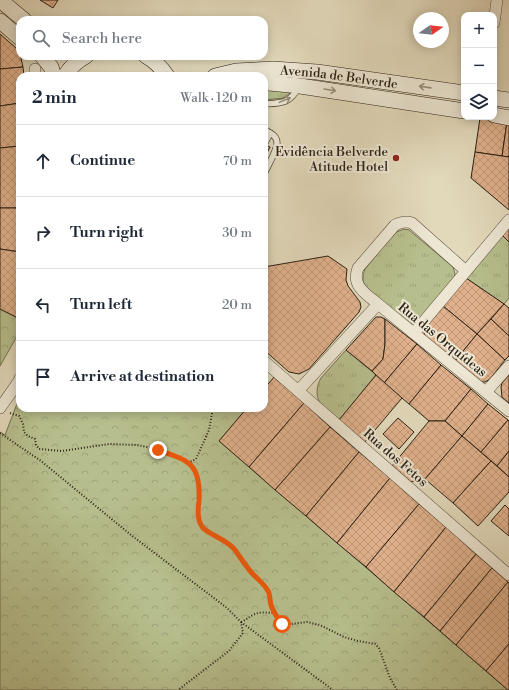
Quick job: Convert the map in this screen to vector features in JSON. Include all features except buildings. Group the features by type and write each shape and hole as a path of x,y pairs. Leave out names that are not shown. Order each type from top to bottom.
{"main road":[{"path":"0,0 19,16"},
{"path":"0,22 16,35"},
{"path":"67,72 80,60"},
{"path":"152,60 164,72"},
{"path":"37,67 51,67 53,72"},
{"name":"Avenida de Belverde","path":"232,72 273,69 317,72 461,93"},
{"name":"Avenida de Belverde","path":"268,83 300,86 461,111"},
{"path":"497,98 509,100"},
{"path":"497,116 509,118"}],"street":[{"path":"495,12 497,0"},
{"path":"414,333 509,220"},
{"name":"Rua das Orquídeas","path":"466,271 412,223 408,222 395,225 358,268 356,279 357,285 378,304 509,411"},
{"path":"298,390 378,304"},
{"name":"Rua dos Fetos","path":"268,364 509,575"},
{"path":"486,392 509,366"},
{"path":"3,410 16,386"}],"lane":[{"path":"268,104 285,102 295,95 300,86"},
{"path":"268,137 270,133 274,135 277,144 268,166"}],"path":[{"path":"3,410 19,416 23,424 24,432 34,439 39,449 62,451 109,444 137,445 158,450 180,458 188,463 198,476 199,516 201,526 207,532 227,542 235,549 269,593 274,613 282,624 306,622 320,625 358,642 375,644 379,648 390,678 397,690"},
{"path":"188,463 196,459 209,430 212,412"},
{"path":"0,432 41,461 130,535 227,608 241,622 333,690"},
{"path":"241,622 247,620 255,613 274,613"},
{"path":"178,690 229,651 243,633 241,622"}],"green space":[{"path":"268,89 290,90 290,93 283,98 268,100"},
{"path":"404,229 409,230 453,267 455,274 454,278 419,322 411,324 365,286 363,280 365,269 394,233"},
{"path":"502,235 509,242 509,298 504,304 466,278"},
{"path":"0,309 16,317 16,338 0,366"},
{"path":"346,350 376,375 339,420 320,403 317,397 317,390 321,378"},
{"path":"16,406 16,412 244,412 219,441 508,690 0,690 0,432 5,435"}],"place":[{"name":"Evidência Belverde Atitude Hotel","path":"396,158"}],"route":[{"path":"158,450 180,458 194,469 198,476 198,507 201,526 207,532 227,542 235,549 252,574 263,584 269,593 274,613 282,624"}]}
